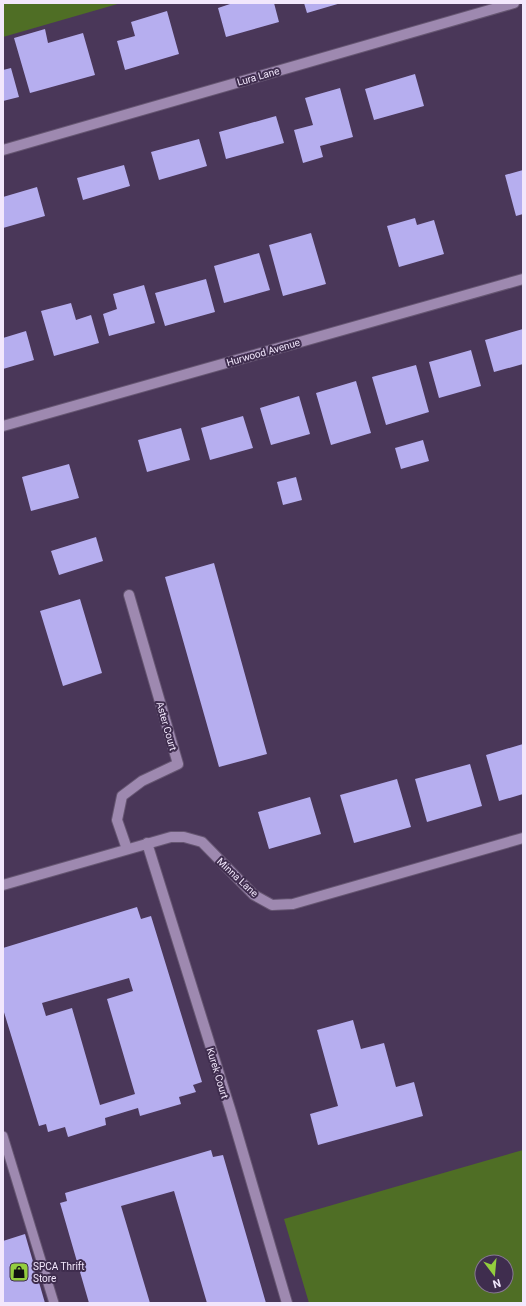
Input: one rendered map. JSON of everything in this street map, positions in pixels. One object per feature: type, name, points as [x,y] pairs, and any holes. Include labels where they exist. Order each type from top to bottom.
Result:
[{"type":"street","name":"Lura Lane","points":[[3,150],[514,3]]},
{"type":"street","name":"Hurwood Avenue","points":[[3,426],[523,279]]},
{"type":"street","name":"Aster Court","points":[[127,849],[117,820],[122,796],[142,780],[178,764],[129,595]]},
{"type":"street","name":"Minna Lane","points":[[3,885],[147,843],[171,837],[184,837],[202,842],[254,895],[272,905],[293,904],[523,838]]},
{"type":"street","name":"Kurek Court","points":[[147,843],[231,1112],[287,1303]]},
{"type":"lane","points":[[3,1136],[54,1303]]},
{"type":"green space","points":[[3,3],[121,3],[3,37]]},
{"type":"green space","points":[[523,1150],[523,1303],[309,1303],[284,1219]]},
{"type":"building","points":[[233,3],[274,3],[279,22],[226,37],[218,8]]},
{"type":"building","points":[[304,3],[341,3],[307,13]]},
{"type":"building","points":[[167,11],[179,54],[125,70],[117,41],[135,36],[131,22]]},
{"type":"building","points":[[45,29],[48,43],[83,33],[95,75],[30,93],[14,38]]},
{"type":"building","points":[[11,68],[19,97],[3,101],[3,70]]},
{"type":"building","points":[[415,74],[424,106],[374,120],[365,89]]},
{"type":"building","points":[[340,88],[353,137],[320,146],[323,157],[303,163],[294,130],[313,125],[305,98]]},
{"type":"building","points":[[276,116],[284,143],[226,159],[219,132]]},
{"type":"building","points":[[199,139],[207,166],[159,180],[151,152]]},
{"type":"building","points":[[124,165],[130,186],[83,200],[77,178]]},
{"type":"building","points":[[523,170],[523,214],[516,216],[505,175]]},
{"type":"building","points":[[37,187],[45,216],[3,228],[3,197]]},
{"type":"building","points":[[415,218],[417,225],[434,220],[444,254],[399,267],[387,226]]},
{"type":"building","points":[[311,233],[326,284],[283,296],[269,245]]},
{"type":"building","points":[[259,253],[270,290],[224,303],[214,266]]},
{"type":"building","points":[[206,279],[215,312],[165,326],[155,293]]},
{"type":"building","points":[[144,285],[155,323],[109,336],[103,314],[117,309],[113,294]]},
{"type":"building","points":[[71,303],[76,320],[91,315],[99,343],[54,356],[41,311]]},
{"type":"building","points":[[523,329],[523,364],[494,372],[485,340]]},
{"type":"building","points":[[26,331],[34,360],[3,369],[3,338]]},
{"type":"building","points":[[471,350],[481,386],[439,398],[429,362]]},
{"type":"building","points":[[416,365],[429,412],[386,425],[372,377]]},
{"type":"building","points":[[356,381],[371,433],[331,445],[316,393]]},
{"type":"building","points":[[299,396],[310,434],[271,445],[260,408]]},
{"type":"building","points":[[243,416],[253,448],[210,460],[201,428]]},
{"type":"building","points":[[181,428],[190,460],[147,472],[138,440]]},
{"type":"building","points":[[423,440],[429,461],[401,469],[395,448]]},
{"type":"building","points":[[69,464],[79,498],[31,511],[22,477]]},
{"type":"building","points":[[296,477],[302,500],[283,505],[277,482]]},
{"type":"building","points":[[96,537],[103,561],[59,575],[51,551]]},
{"type":"building","points":[[214,563],[267,754],[219,767],[165,577]]},
{"type":"building","points":[[80,599],[102,673],[63,686],[40,611]]},
{"type":"building","points":[[523,744],[523,794],[499,801],[486,755]]},
{"type":"building","points":[[470,764],[482,806],[427,822],[415,779]]},
{"type":"building","points":[[397,779],[411,827],[354,843],[340,795]]},
{"type":"building","points":[[310,797],[321,834],[269,849],[258,812]]},
{"type":"building","points":[[137,907],[141,919],[151,916],[202,1082],[193,1085],[196,1092],[179,1097],[181,1104],[140,1116],[138,1108],[105,1118],[106,1125],[68,1137],[65,1127],[48,1132],[46,1124],[39,1126],[3,1009],[3,948]],"holes":[[[129,978],[133,991],[107,999],[135,1094],[100,1105],[72,1008],[46,1016],[42,1003]]]},
{"type":"building","points":[[353,1020],[361,1049],[384,1043],[396,1087],[414,1082],[423,1116],[318,1145],[310,1114],[338,1106],[317,1030]]},
{"type":"building","points":[[211,1150],[213,1157],[223,1155],[266,1303],[207,1303],[174,1191],[121,1206],[150,1303],[89,1303],[60,1203],[67,1201],[65,1193]]},
{"type":"building","name":"SPCA Thrift Store","points":[[25,1234],[45,1303],[3,1303],[3,1241]]},
{"type":"place","name":"SPCA Thrift Store","points":[[19,1272]]}]
